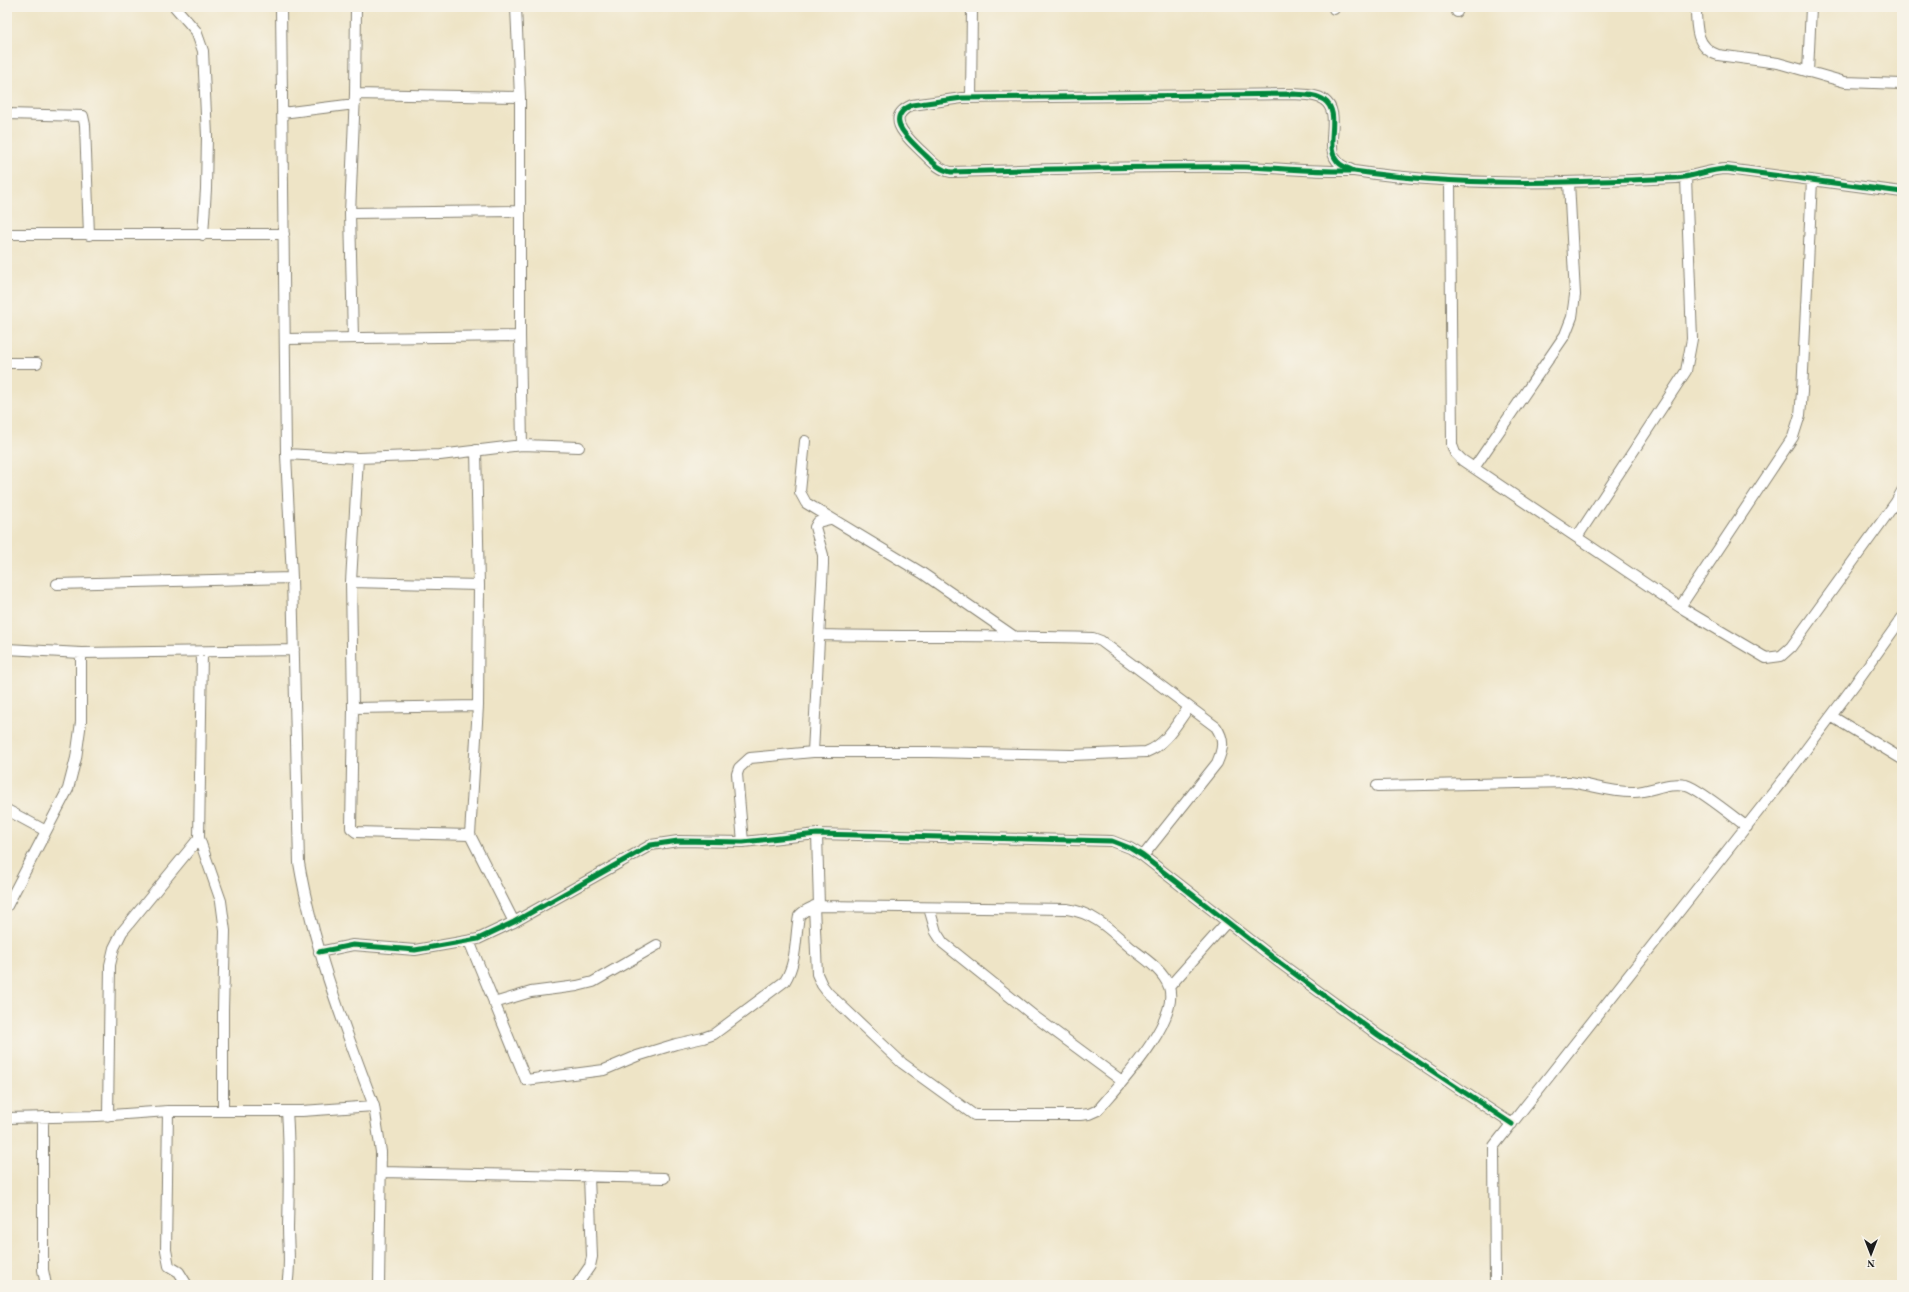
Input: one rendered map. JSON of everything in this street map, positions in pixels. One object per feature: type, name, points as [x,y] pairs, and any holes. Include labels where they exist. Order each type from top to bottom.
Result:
[{"type":"street","points":[[175,7],[196,31],[203,51],[207,136],[203,235]]},
{"type":"street","points":[[281,7],[286,454],[292,578],[298,863],[305,901],[319,952],[374,1106],[379,1132],[381,1172],[379,1285]]},
{"type":"street","points":[[353,338],[350,213],[355,104],[356,7]]},
{"type":"street","points":[[516,7],[520,97],[519,211],[522,446]]},
{"type":"street","points":[[972,7],[972,98]]},
{"type":"street","points":[[1696,7],[1697,31],[1704,48],[1710,53],[1718,56],[1778,63],[1845,82],[1902,84]]},
{"type":"street","points":[[1808,72],[1811,7]]},
{"type":"street","points":[[355,94],[520,97]]},
{"type":"street","points":[[1354,171],[1340,164],[1335,158],[1332,143],[1332,110],[1324,100],[1317,96],[1253,94],[972,98],[912,105],[905,108],[900,116],[899,125],[905,136],[940,169],[945,171],[1246,167],[1317,172],[1354,171],[1450,181],[1569,182],[1686,177],[1714,170],[1727,170],[1902,192]]},
{"type":"street","points":[[282,113],[355,104]]},
{"type":"street","points":[[7,114],[83,116],[85,125],[89,235]]},
{"type":"street","points":[[1577,537],[1686,371],[1692,339],[1686,177]]},
{"type":"street","points":[[1680,607],[1793,437],[1800,415],[1812,180]]},
{"type":"street","points":[[1450,181],[1452,446],[1455,453],[1474,468],[1680,607],[1766,658],[1781,656],[1791,647],[1896,502],[1902,491]]},
{"type":"street","points":[[1474,468],[1565,335],[1572,317],[1575,295],[1569,182]]},
{"type":"street","points":[[350,213],[519,211]]},
{"type":"street","points":[[7,234],[284,234]]},
{"type":"street","points":[[285,339],[520,336]]},
{"type":"street","points":[[7,363],[37,363]]},
{"type":"street","points":[[805,441],[800,492],[806,503],[922,574],[1012,635]]},
{"type":"street","points":[[286,454],[358,458],[440,455],[522,446],[579,447]]},
{"type":"street","points":[[476,450],[479,585],[478,706],[470,835],[514,922]]},
{"type":"street","points":[[358,458],[351,582],[353,708],[352,830],[356,832],[470,835]]},
{"type":"street","points":[[813,752],[823,564],[823,555],[815,527],[818,522],[830,519]]},
{"type":"street","points":[[57,584],[292,578]]},
{"type":"street","points":[[351,582],[479,585]]},
{"type":"street","points":[[1495,1285],[1493,1200],[1494,1146],[1831,716],[1902,618]]},
{"type":"street","points":[[820,635],[918,637],[1012,635],[1098,639],[1142,670],[1216,727],[1222,736],[1222,754],[1217,763],[1143,856]]},
{"type":"street","points":[[7,649],[81,653],[202,653],[294,650]]},
{"type":"street","points":[[7,906],[68,789],[76,758],[81,722],[81,653]]},
{"type":"street","points":[[202,653],[199,838],[221,901],[225,931],[223,1111]]},
{"type":"street","points":[[353,708],[478,706]]},
{"type":"street","points":[[743,842],[737,774],[739,768],[750,758],[813,752],[929,752],[1072,755],[1146,752],[1156,748],[1163,742],[1189,707]]},
{"type":"street","points":[[1831,716],[1902,759]]},
{"type":"street","points":[[1377,786],[1570,782],[1618,792],[1636,792],[1654,788],[1685,785],[1700,793],[1746,826]]},
{"type":"street","points":[[7,810],[46,831]]},
{"type":"street","points":[[319,952],[353,945],[415,950],[469,941],[494,932],[514,922],[651,845],[678,841],[743,842],[817,834],[1112,841],[1130,848],[1143,856],[1227,922],[1378,1035],[1512,1124]]},
{"type":"street","points":[[469,941],[526,1080],[604,1070],[637,1056],[714,1034],[785,981],[791,972],[799,916],[800,914],[817,906],[1067,909],[1080,911],[1094,917],[1152,966],[1163,977],[1169,987],[1170,1002],[1167,1015],[1138,1063],[1098,1110],[1089,1114],[974,1116],[902,1063],[828,993],[817,974],[817,906],[817,834]]},
{"type":"street","points":[[108,1116],[110,965],[114,948],[122,932],[199,838]]},
{"type":"street","points":[[929,908],[936,932],[943,943],[1034,1016],[1122,1081]]},
{"type":"street","points":[[1169,987],[1227,922]]},
{"type":"street","points":[[494,1003],[531,992],[577,986],[594,982],[658,945]]},
{"type":"street","points":[[7,1118],[108,1116],[168,1111],[287,1111],[374,1106]]},
{"type":"street","points":[[168,1111],[166,1250],[169,1266],[179,1272],[186,1285]]},
{"type":"street","points":[[287,1111],[290,1164],[288,1250],[290,1269],[287,1285]]},
{"type":"street","points":[[43,1117],[43,1270],[46,1285]]},
{"type":"street","points":[[381,1172],[664,1178]]},
{"type":"street","points":[[577,1285],[590,1266],[592,1257],[588,1176]]},
{"type":"cycle path","points":[[1354,171],[1208,167],[951,172],[946,171],[934,164],[910,140],[901,128],[899,116],[904,110],[912,105],[962,98],[1294,94],[1321,98],[1330,106],[1333,122],[1332,150],[1335,158],[1340,164],[1354,171],[1434,180],[1474,182],[1555,182],[1676,178],[1714,170],[1727,169],[1902,192]]},
{"type":"cycle path","points":[[319,952],[353,945],[415,950],[478,939],[514,922],[651,845],[678,841],[743,842],[817,834],[1112,841],[1130,848],[1143,856],[1280,963],[1378,1035],[1512,1124]]}]
